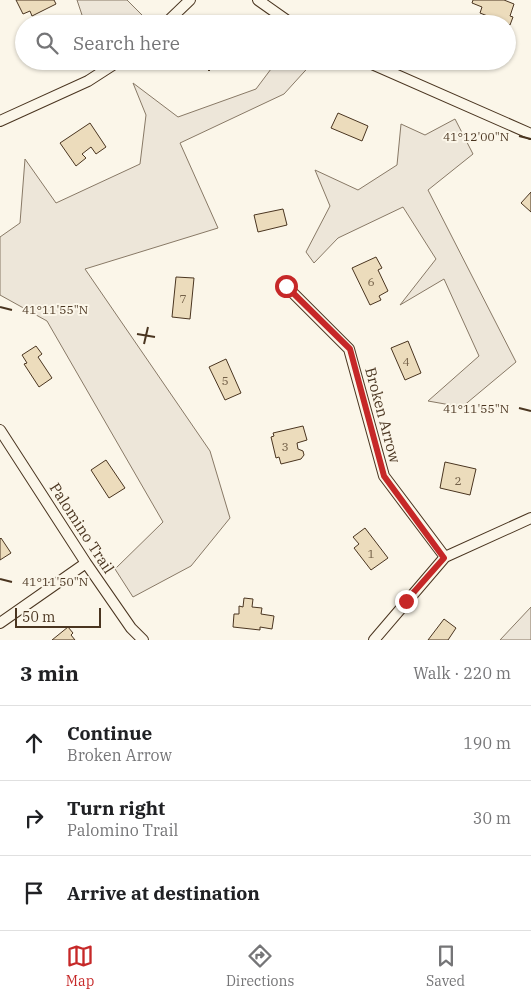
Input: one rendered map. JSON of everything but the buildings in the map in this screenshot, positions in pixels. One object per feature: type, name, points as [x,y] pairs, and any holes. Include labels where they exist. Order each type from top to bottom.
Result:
[{"type":"street","points":[[174,15],[190,0]]},
{"type":"street","points":[[258,0],[279,15]]},
{"type":"street","points":[[0,121],[88,81],[105,70]]},
{"type":"street","points":[[385,70],[531,134]]},
{"type":"street","name":"Broken Arrow","points":[[286,286],[350,349],[384,476],[444,558]]},
{"type":"street","name":"Palomino Trail","points":[[0,430],[86,563],[131,628],[143,640]]},
{"type":"street","points":[[374,640],[444,558],[531,518]]},
{"type":"street","points":[[0,622],[86,563]]},
{"type":"shaded area","points":[[77,0],[127,0],[142,15],[82,15]]},
{"type":"shaded area","points":[[270,70],[306,70],[284,94],[180,143],[218,228],[85,269],[210,451],[230,518],[191,566],[133,597],[115,569],[163,522],[47,321],[0,295],[0,237],[20,223],[25,159],[56,203],[140,164],[146,115],[133,83],[178,117],[256,89]]},
{"type":"shaded area","points":[[455,119],[473,154],[428,190],[516,362],[462,407],[428,401],[479,356],[444,279],[400,305],[436,259],[403,207],[338,238],[314,263],[306,252],[330,206],[315,170],[358,190],[397,165],[401,124],[425,135]]},
{"type":"shaded area","points":[[531,607],[531,640],[500,640]]},
{"type":"route","points":[[286,286],[350,349],[384,476],[444,558],[406,601]]}]
